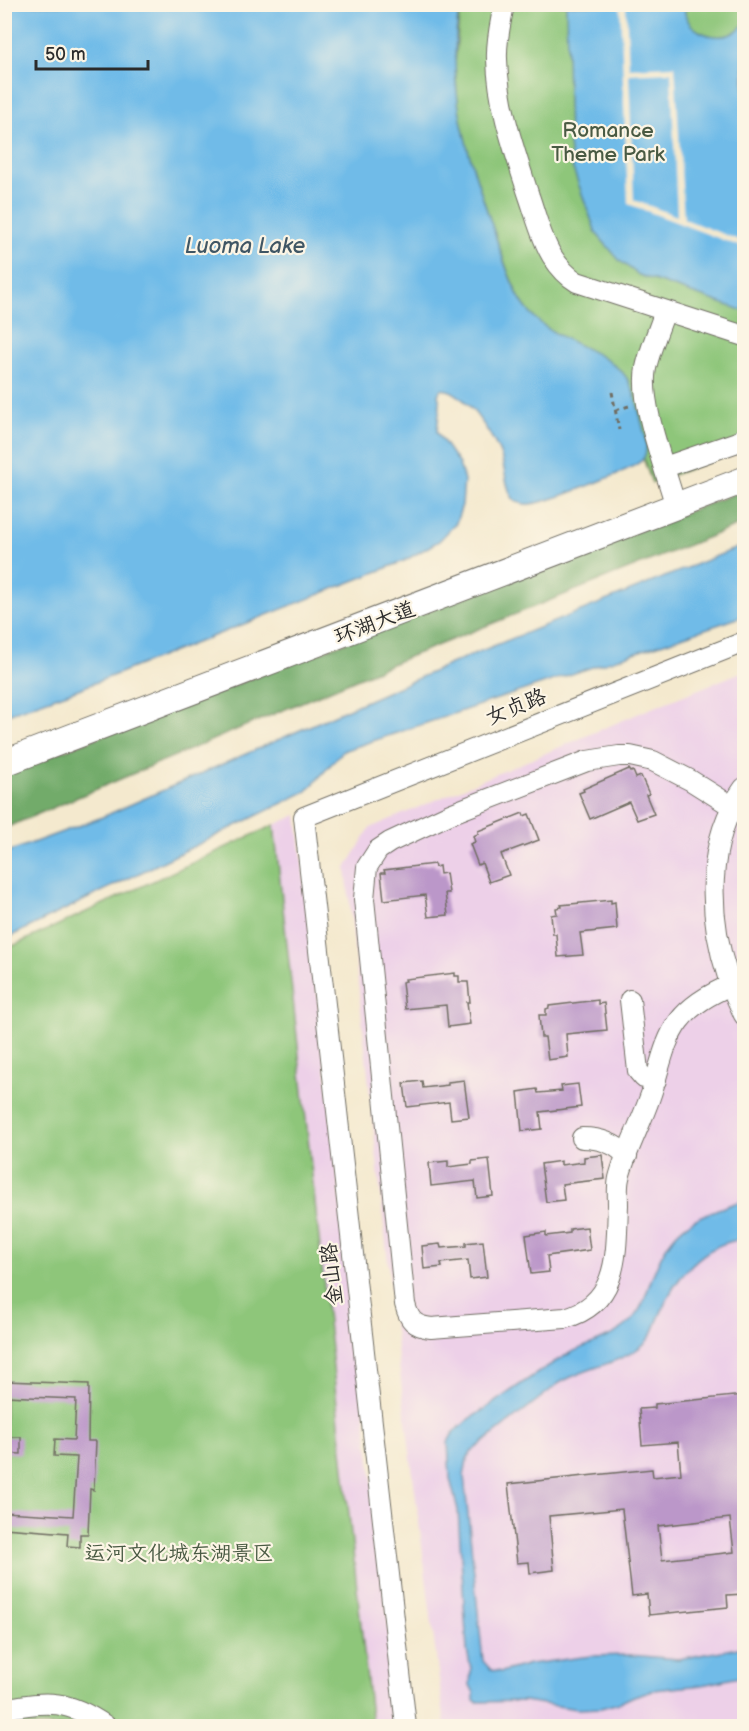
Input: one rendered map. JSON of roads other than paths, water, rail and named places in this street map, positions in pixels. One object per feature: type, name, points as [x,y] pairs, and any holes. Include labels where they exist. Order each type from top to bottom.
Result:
[{"type":"main road","name":"环湖大道","points":[[4,763],[744,480]]},
{"type":"street","points":[[504,4],[496,58],[500,91],[507,125],[543,236],[552,256],[564,272],[577,282],[744,336]]},
{"type":"street","points":[[665,311],[646,368],[644,384],[650,417],[676,507]]},
{"type":"street","points":[[665,467],[743,440],[744,437]]},
{"type":"street","name":"女贞路","points":[[304,817],[744,642]]},
{"type":"street","points":[[731,985],[705,998],[679,1020],[672,1032],[619,1180],[616,1239],[611,1276],[600,1297],[587,1310],[565,1318],[437,1328],[423,1327],[412,1321],[405,1304],[364,899],[367,867],[378,850],[450,814],[587,761],[619,756],[642,758],[667,767],[734,807]]},
{"type":"street","points":[[744,788],[726,822],[714,870],[718,939],[731,985],[744,1015]]},
{"type":"street","name":"金山路","points":[[304,817],[406,1726]]},
{"type":"street","points":[[630,1000],[638,1071],[644,1078],[656,1080]]},
{"type":"street","points":[[582,1138],[607,1142],[621,1149],[627,1156]]},
{"type":"street","points":[[4,1709],[33,1703],[59,1704],[86,1712],[106,1726]]},
{"type":"water","name":"Luoma Lake","points":[[5,5],[460,5],[455,63],[466,144],[511,280],[519,297],[540,322],[566,339],[607,360],[624,374],[633,391],[644,431],[646,449],[643,459],[624,471],[571,492],[539,502],[522,503],[514,500],[511,495],[501,456],[485,426],[458,395],[448,390],[440,390],[437,432],[459,464],[464,480],[462,505],[456,523],[439,541],[404,561],[84,687],[5,715]]},
{"type":"water","points":[[566,5],[685,5],[685,14],[693,27],[708,35],[717,36],[733,33],[744,24],[744,311],[639,275],[620,261],[596,233],[572,166],[569,144]]},
{"type":"water","points":[[744,545],[744,616],[343,751],[307,791],[5,939],[5,853],[100,818],[471,655]]},
{"type":"water","points":[[744,1200],[744,1239],[716,1247],[692,1265],[673,1288],[645,1343],[625,1356],[558,1384],[471,1452],[467,1459],[464,1476],[483,1661],[491,1670],[501,1672],[530,1664],[591,1656],[630,1655],[678,1659],[744,1647],[744,1676],[702,1685],[653,1690],[601,1708],[577,1709],[524,1701],[477,1702],[474,1700],[474,1693],[470,1685],[471,1669],[467,1650],[458,1510],[450,1479],[448,1442],[453,1433],[468,1420],[559,1359],[623,1328],[640,1309],[658,1264],[674,1236],[695,1219]]},
{"type":"park label","name":"Romance Theme Park","points":[[608,142]]},
{"type":"park label","name":"运河文化城东湖景区","points":[[179,1553]]}]
